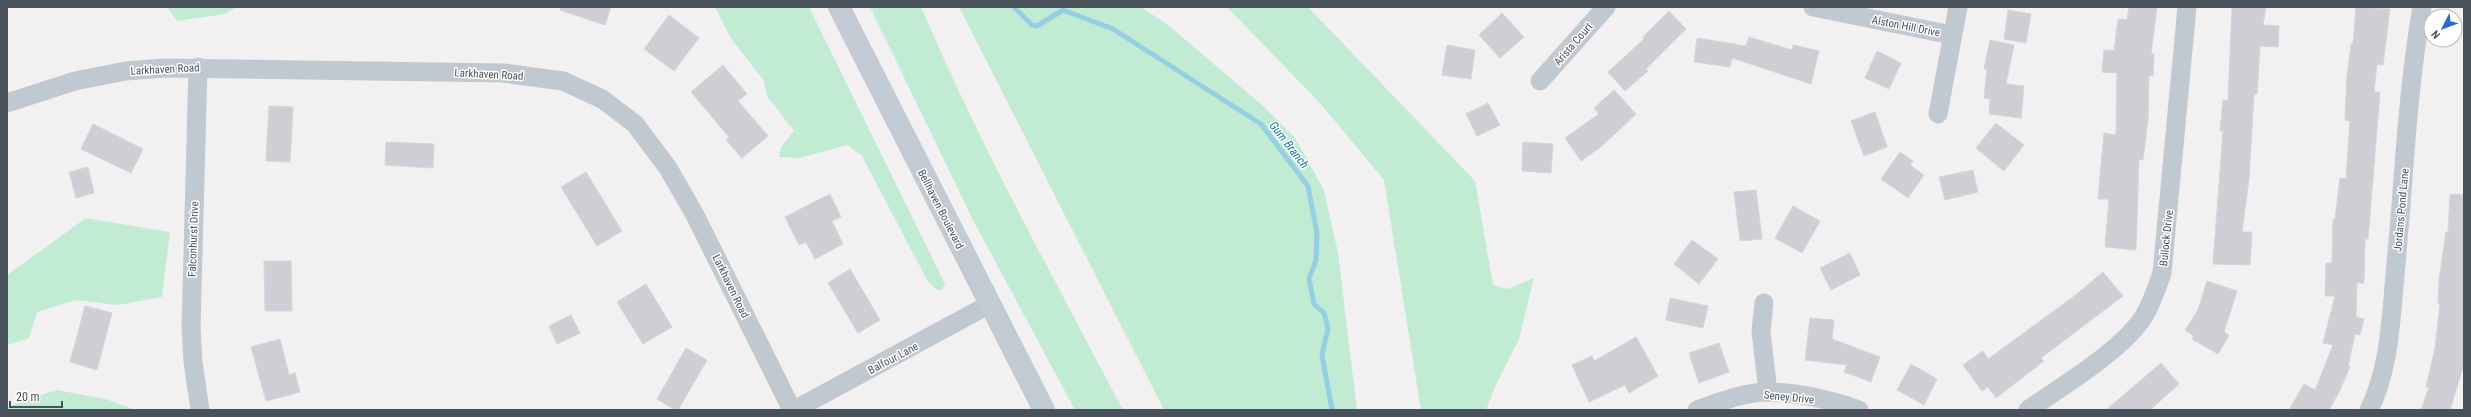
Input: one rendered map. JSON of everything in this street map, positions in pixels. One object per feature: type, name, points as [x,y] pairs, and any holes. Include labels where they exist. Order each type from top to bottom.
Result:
[{"type":"main road","name":"Bellhaven Boulevard","points":[[839,7],[1044,410]]},
{"type":"street","name":"Arista Court","points":[[1540,81],[1606,7]]},
{"type":"street","name":"Alston Hill Drive","points":[[1814,7],[1952,35]]},
{"type":"street","points":[[1938,114],[1958,7]]},
{"type":"street","name":"Bullock Drive","points":[[2028,410],[2129,334],[2144,316],[2154,295],[2162,273],[2188,7]]},
{"type":"street","name":"Jordans Pond Lane","points":[[2370,410],[2379,390],[2388,343],[2411,97],[2422,7]]},
{"type":"street","name":"Larkhaven Road","points":[[7,103],[75,81],[126,71],[198,67],[504,73],[563,82],[602,99],[635,124],[668,168],[696,215],[793,410]]},
{"type":"street","name":"Falconhurst Drive","points":[[198,67],[191,327],[193,362],[200,410]]},
{"type":"street","points":[[1764,303],[1761,332],[1768,392]]},
{"type":"street","name":"Balfour Lane","points":[[793,410],[990,304]]},
{"type":"street","name":"Seney Drive","points":[[1697,410],[1724,400],[1768,392],[1840,403],[1858,410]]},
{"type":"green space","points":[[167,7],[238,7],[225,14],[177,21]]},
{"type":"green space","points":[[715,7],[809,7],[945,284],[942,290],[937,290],[928,282],[862,156],[847,145],[800,158],[779,157],[781,147],[794,131],[767,96],[764,81],[730,37]]},
{"type":"green space","points":[[870,7],[921,7],[992,160],[1123,410],[1075,410],[973,220]]},
{"type":"green space","points":[[959,7],[1141,7],[1169,26],[1261,104],[1295,138],[1324,190],[1338,253],[1357,410],[1164,410]]},
{"type":"green space","points":[[1227,7],[1308,7],[1475,181],[1493,285],[1507,289],[1534,278],[1519,339],[1495,387],[1486,410],[1421,410],[1384,180],[1320,103]]},
{"type":"green space","points":[[86,218],[170,232],[162,297],[118,305],[76,300],[37,312],[29,338],[7,345],[7,275]]},
{"type":"green space","points":[[56,390],[106,399],[135,410],[7,410],[7,407]]},
{"type":"building","points":[[561,7],[611,7],[605,25],[560,10]]},
{"type":"building","points":[[2129,7],[2157,7],[2151,54],[2154,54],[2153,76],[2149,76],[2148,120],[2143,160],[2139,159],[2136,250],[2105,247],[2109,199],[2098,199],[2104,133],[2116,135],[2117,73],[2102,72],[2104,50],[2114,51],[2118,19],[2127,20]]},
{"type":"building","points":[[2232,7],[2266,7],[2263,25],[2279,26],[2278,47],[2260,46],[2257,94],[2254,94],[2249,179],[2242,232],[2252,232],[2250,265],[2213,264],[2223,131],[2220,131],[2223,100],[2228,101]]},
{"type":"building","points":[[2356,7],[2390,9],[2383,65],[2377,64],[2374,92],[2380,92],[2368,239],[2365,239],[2364,283],[2357,283],[2356,317],[2364,319],[2360,335],[2355,334],[2348,366],[2350,367],[2329,410],[2289,410],[2304,384],[2315,390],[2333,345],[2323,343],[2335,296],[2325,296],[2326,263],[2332,263],[2333,219],[2335,219],[2340,178],[2346,179],[2350,121],[2345,120],[2347,77],[2351,44],[2353,44]]},
{"type":"building","points":[[2008,10],[2031,14],[2026,43],[2004,39]]},
{"type":"building","points":[[1669,11],[1686,29],[1646,69],[1648,71],[1625,91],[1608,72],[1644,39],[1643,37]]},
{"type":"building","points":[[1502,13],[1524,37],[1500,58],[1479,35]]},
{"type":"building","points":[[669,15],[699,38],[674,71],[644,49]]},
{"type":"building","points":[[1749,37],[1792,50],[1793,45],[1819,51],[1811,84],[1732,58],[1730,67],[1694,62],[1697,38],[1746,46]]},
{"type":"building","points":[[1990,40],[2014,45],[2006,84],[2024,86],[2021,118],[1989,114],[1990,99],[1984,98],[1987,69],[1984,69]]},
{"type":"building","points":[[1447,45],[1475,50],[1471,79],[1442,75]]},
{"type":"building","points":[[1877,51],[1901,63],[1889,89],[1865,78]]},
{"type":"building","points":[[723,65],[747,94],[738,101],[768,136],[742,158],[726,140],[729,137],[691,92]]},
{"type":"building","points":[[1614,90],[1636,114],[1601,147],[1581,161],[1565,138],[1599,114],[1594,108]]},
{"type":"building","points":[[1488,103],[1500,125],[1477,136],[1466,114]]},
{"type":"building","points":[[269,106],[293,107],[290,162],[266,161]]},
{"type":"building","points":[[1875,112],[1887,147],[1864,156],[1851,121]]},
{"type":"building","points":[[1996,123],[2024,145],[2004,171],[1976,148]]},
{"type":"building","points":[[93,124],[143,149],[131,173],[81,149]]},
{"type":"building","points":[[386,142],[434,144],[433,168],[385,165]]},
{"type":"building","points":[[1523,142],[1553,144],[1551,173],[1522,171]]},
{"type":"building","points":[[1900,152],[1913,161],[1910,165],[1924,175],[1908,198],[1881,179]]},
{"type":"building","points":[[88,167],[94,193],[76,198],[69,172]]},
{"type":"building","points":[[1973,170],[1978,192],[1945,200],[1939,177]]},
{"type":"building","points":[[586,172],[622,231],[597,246],[561,187]]},
{"type":"building","points":[[1756,190],[1762,239],[1740,241],[1734,192]]},
{"type":"building","points":[[830,194],[841,217],[832,221],[843,244],[815,259],[806,242],[799,245],[785,217]]},
{"type":"building","points":[[2450,194],[2464,195],[2464,364],[2450,410],[2421,410],[2429,387],[2426,387],[2435,348],[2440,304],[2438,303],[2439,280],[2446,232],[2448,232]]},
{"type":"building","points":[[1793,206],[1820,221],[1802,253],[1775,238]]},
{"type":"building","points":[[1692,240],[1718,259],[1699,284],[1674,264]]},
{"type":"building","points":[[1850,253],[1860,275],[1831,290],[1820,268]]},
{"type":"building","points":[[264,261],[291,261],[292,311],[265,311]]},
{"type":"building","points":[[850,269],[880,320],[858,333],[828,283]]},
{"type":"building","points":[[2103,272],[2123,296],[2041,358],[2044,361],[1996,398],[1988,387],[1982,391],[1963,365],[1983,351],[1988,359],[2073,297]]},
{"type":"building","points":[[2207,281],[2237,291],[2224,332],[2229,335],[2218,354],[2192,339],[2194,336],[2185,330],[2198,310]]},
{"type":"building","points":[[646,284],[672,327],[643,344],[617,302]]},
{"type":"building","points":[[1670,298],[1708,306],[1703,328],[1666,320]]},
{"type":"building","points":[[85,306],[112,313],[97,370],[70,362]]},
{"type":"building","points":[[571,315],[580,333],[557,344],[549,326]]},
{"type":"building","points":[[1810,318],[1834,320],[1832,339],[1880,357],[1871,382],[1844,372],[1847,365],[1805,360]]},
{"type":"building","points":[[1636,337],[1658,376],[1629,393],[1625,385],[1589,402],[1572,365],[1592,356],[1594,361]]},
{"type":"building","points":[[280,339],[289,375],[295,373],[300,392],[266,401],[251,347]]},
{"type":"building","points":[[1719,343],[1729,372],[1699,383],[1689,353]]},
{"type":"building","points":[[686,348],[707,360],[678,410],[675,410],[657,399]]},
{"type":"building","points":[[2161,363],[2179,384],[2150,410],[2106,410]]},
{"type":"building","points":[[1911,364],[1937,379],[1924,405],[1897,390]]},
{"type":"waterway","name":"Gum Branch","points":[[1014,7],[1032,25],[1037,26],[1063,10],[1113,29],[1261,124],[1308,186],[1317,233],[1316,260],[1309,279],[1314,304],[1324,313],[1328,328],[1322,355],[1332,410]]}]
